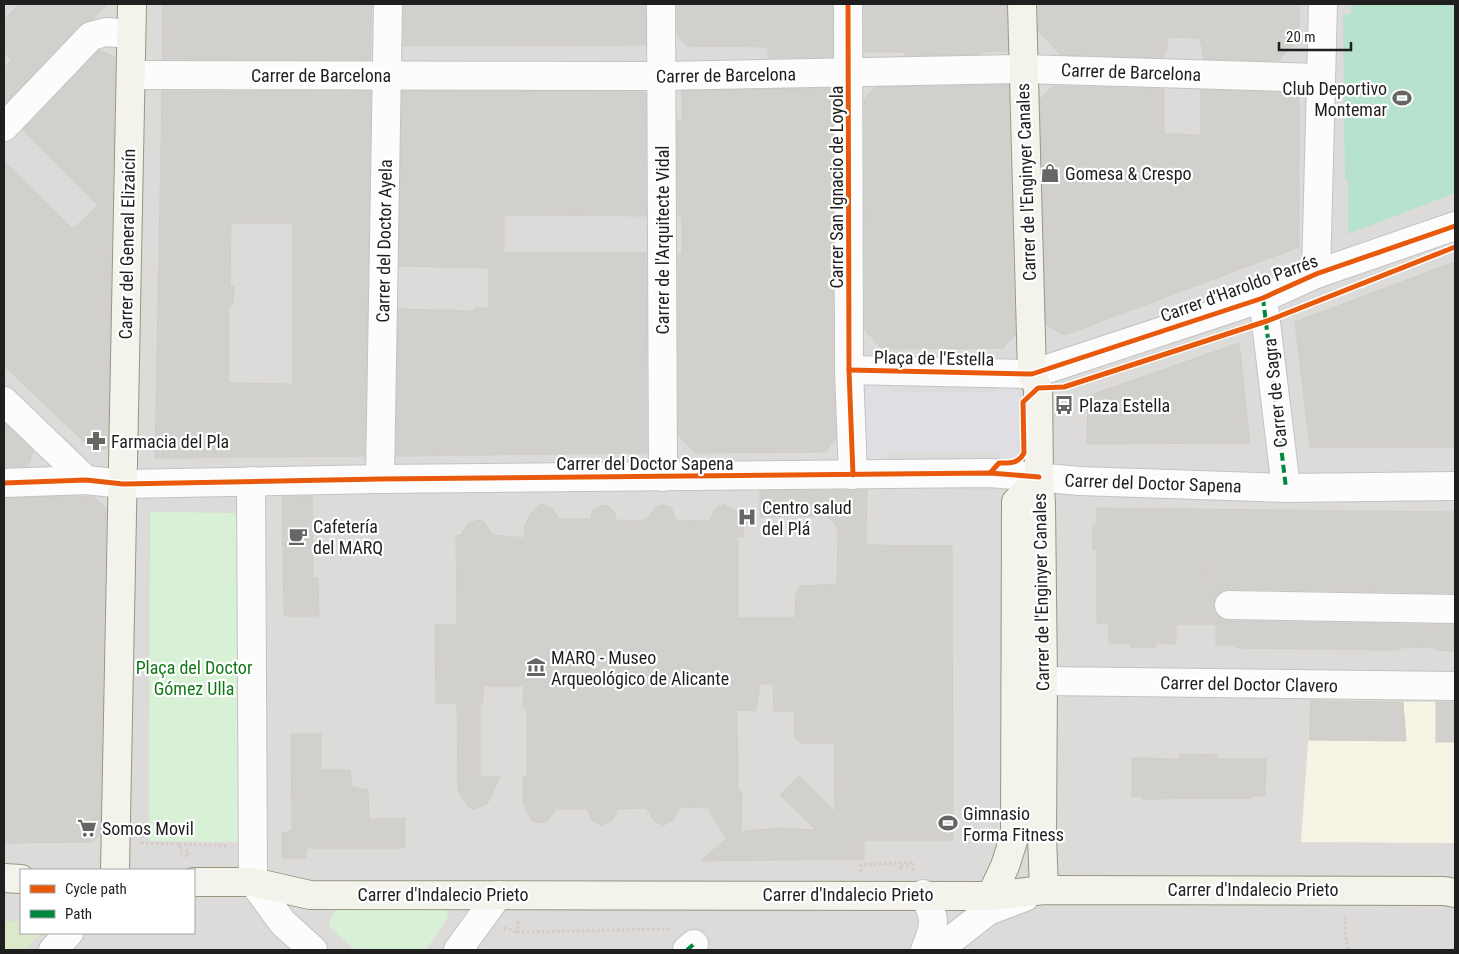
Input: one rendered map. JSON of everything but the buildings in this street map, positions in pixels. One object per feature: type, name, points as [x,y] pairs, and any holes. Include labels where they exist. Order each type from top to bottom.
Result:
[{"type":"street","name":"Carrer del General Elizaicín","points":[[123,484],[132,4]]},
{"type":"street","name":"Carrer del Doctor Ayela","points":[[380,479],[388,4]]},
{"type":"street","name":"Carrer de l'Arquitecte Vidal","points":[[661,4],[663,477]]},
{"type":"street","name":"Carrer San Ignacio de Loyola","points":[[848,4],[850,370]]},
{"type":"street","name":"Carrer de l'Enginyer Canales","points":[[1022,4],[1035,381]]},
{"type":"street","points":[[1316,274],[1323,4]]},
{"type":"street","points":[[4,127],[91,36],[106,32],[131,34]]},
{"type":"street","name":"Carrer de Barcelona","points":[[131,75],[661,76],[849,74],[1023,69],[1321,78]]},
{"type":"street","name":"Carrer d'Haroldo Parrés","points":[[1035,381],[1263,298],[1316,274],[1455,226]]},
{"type":"street","name":"Carrer de Sagra","points":[[1263,298],[1286,488]]},
{"type":"street","name":"Plaça de l'Estella","points":[[853,475],[850,370],[1035,381]]},
{"type":"street","points":[[1035,381],[1039,477]]},
{"type":"street","points":[[4,401],[86,480]]},
{"type":"street","name":"Carrer del Doctor Sapena","points":[[250,481],[990,473],[1080,481],[1286,488],[1455,486]]},
{"type":"street","name":"Carrer de l'Enginyer Canales","points":[[1039,477],[1041,504],[1042,836],[1044,890]]},
{"type":"street","name":"Carrer de l'Enginyer Canales","points":[[991,896],[1005,866],[1015,835],[1016,502],[1039,477]]},
{"type":"street","points":[[4,483],[86,480],[123,484],[250,481],[253,882],[283,923],[313,950]]},
{"type":"street","points":[[115,869],[123,484]]},
{"type":"street","points":[[1228,605],[1455,609]]},
{"type":"street","name":"Carrer del Doctor Clavero","points":[[1043,681],[1455,686]]},
{"type":"street","name":"Carrer de l'Enginyer Canales","points":[[1015,835],[1026,868],[1044,890]]},
{"type":"street","points":[[4,878],[20,879]]},
{"type":"street","points":[[195,882],[253,882]]},
{"type":"street","name":"Carrer d'Indalecio Prieto","points":[[253,882],[310,895],[923,894],[991,896],[1044,890],[1452,891]]},
{"type":"street","points":[[938,950],[988,911],[1044,890]]},
{"type":"street","points":[[458,950],[507,894]]},
{"type":"street","points":[[923,894],[932,909],[934,927],[925,950]]},
{"type":"street","points":[[53,950],[68,934]]},
{"type":"path","points":[[1203,563],[1203,579]]},
{"type":"path","points":[[116,841],[252,847]]},
{"type":"path","points":[[179,844],[181,850],[189,851],[189,856],[181,856]]},
{"type":"path","points":[[507,894],[518,932]]},
{"type":"path","points":[[499,927],[518,932],[686,941]]},
{"type":"path","points":[[1346,940],[1349,950]]},
{"type":"shaded area","points":[[4,4],[1455,4],[1455,950],[4,950]]},
{"type":"shaded area","points":[[880,381],[894,392],[992,392],[1002,384],[1016,383],[1019,389],[1018,456],[1009,462],[992,451],[891,451],[882,460],[874,462],[868,458],[866,453],[866,387],[868,384]]},
{"type":"shaded area","points":[[1311,701],[1455,702],[1455,843],[1301,842]]},
{"type":"green space","name":"Club Deportivo Montemar","points":[[1351,4],[1455,4],[1455,193],[1348,234],[1348,180],[1345,179],[1343,14],[1351,14]]},
{"type":"green space","name":"Plaça del Doctor Gómez Ulla","points":[[150,512],[239,513],[238,842],[149,841]]},
{"type":"green space","points":[[441,906],[448,913],[448,917],[426,950],[354,950],[330,927],[331,918],[341,907]]},
{"type":"green space","points":[[4,921],[20,921],[20,934],[40,934],[25,950],[4,950]]},
{"type":"marked path","points":[[1263,298],[1286,488]]},
{"type":"marked path","points":[[687,950],[694,944]]},
{"type":"cycle path","points":[[848,4],[849,370],[853,475]]},
{"type":"cycle path","points":[[849,370],[1032,374],[1263,298],[1316,274],[1455,226]]},
{"type":"cycle path","points":[[990,473],[999,463],[1010,463],[1022,457],[1024,453],[1023,402],[1038,388],[1064,387],[1267,321],[1455,247]]},
{"type":"cycle path","points":[[4,483],[86,480],[123,484],[380,479],[990,473],[1039,477]]},
{"type":"place","name":"Club Deportivo Montemar","points":[[1402,98]]},
{"type":"place","name":"Gomesa & Crespo","points":[[1050,173]]},
{"type":"place","name":"Plaza Estella","points":[[1064,405]]},
{"type":"place","name":"Farmacia del Pla","points":[[96,441]]},
{"type":"place","name":"Centro salud del Plá","points":[[747,517]]},
{"type":"place","name":"Cafetería del MARQ","points":[[298,536]]},
{"type":"place","name":"MARQ - Museo Arqueológico de Alicante","points":[[536,667]]},
{"type":"place","name":"Gimnasio Forma Fitness","points":[[948,823]]},
{"type":"place","name":"Somos Movil","points":[[87,828]]}]
